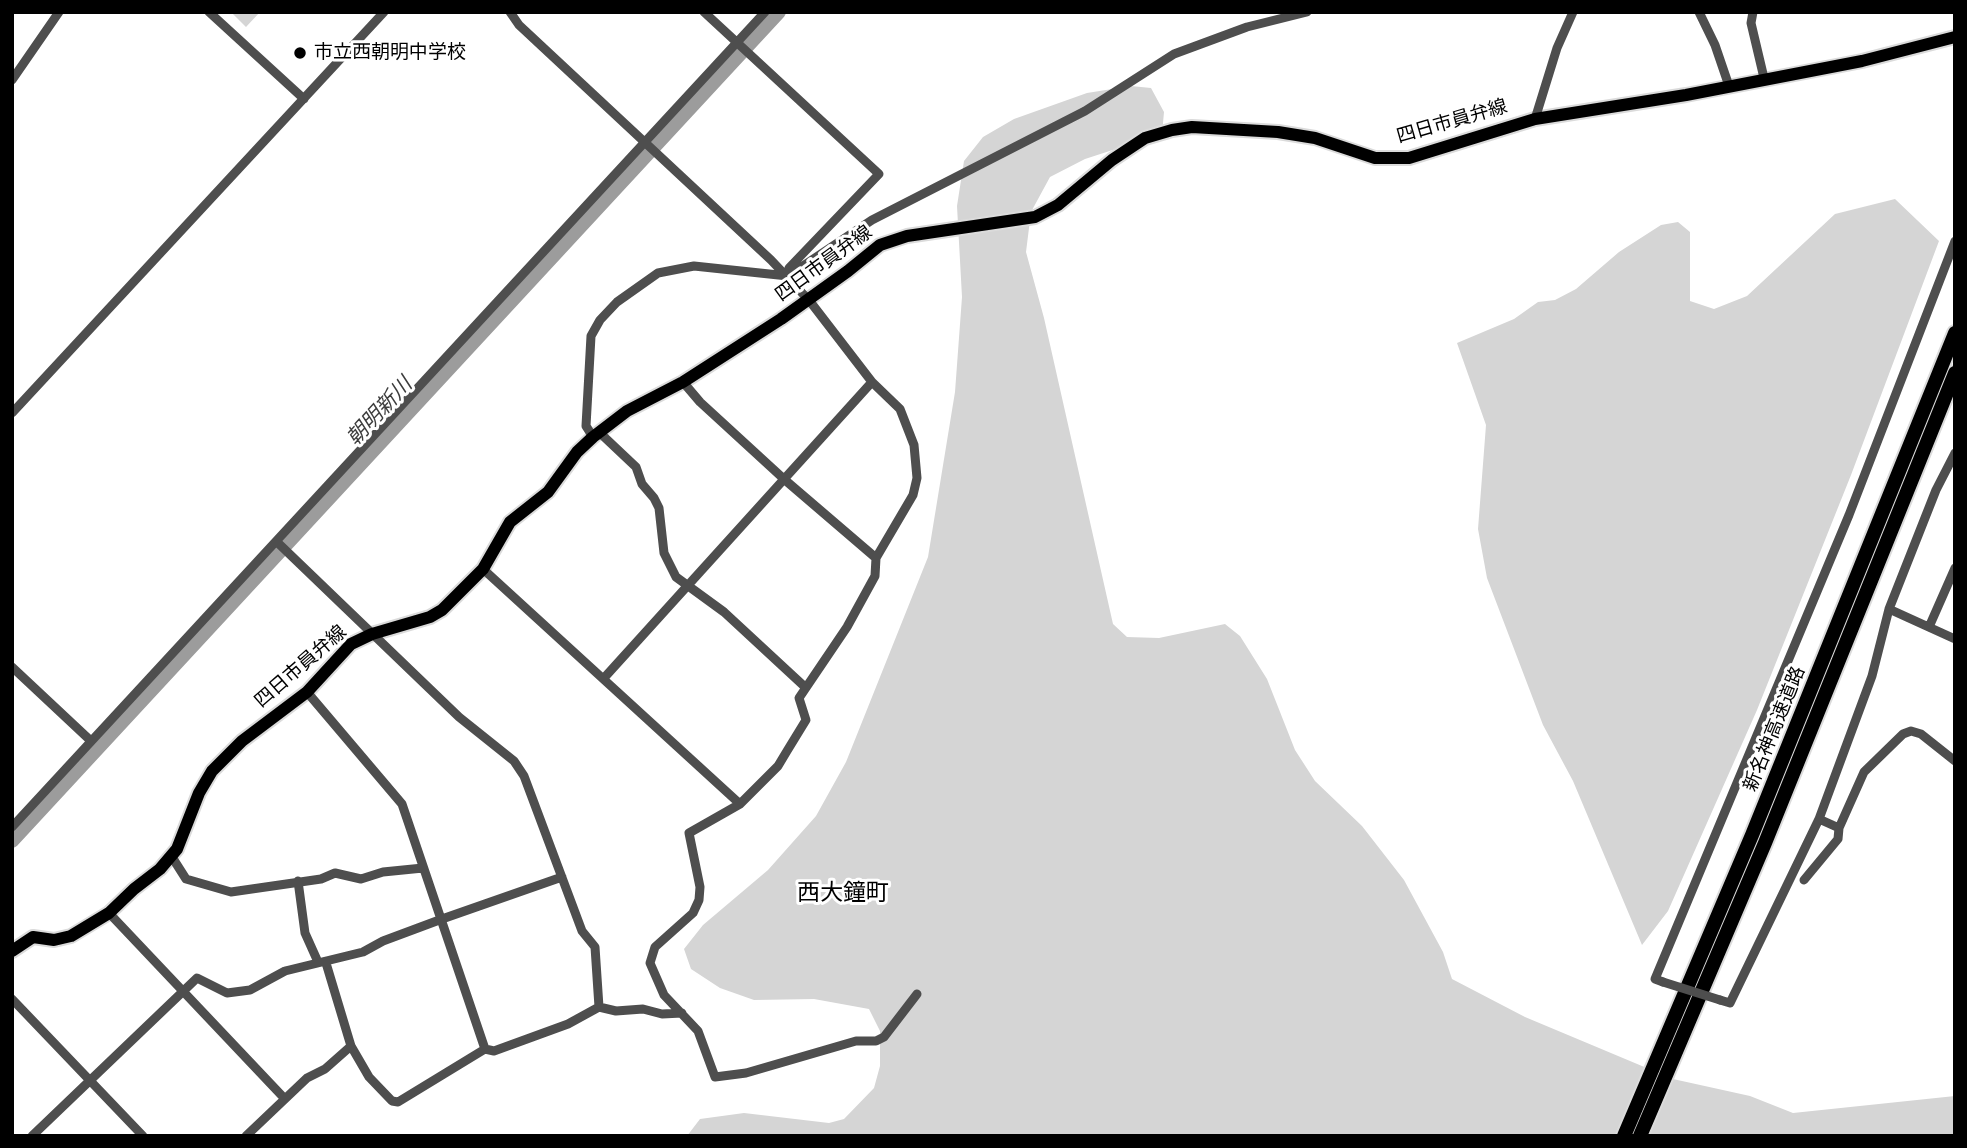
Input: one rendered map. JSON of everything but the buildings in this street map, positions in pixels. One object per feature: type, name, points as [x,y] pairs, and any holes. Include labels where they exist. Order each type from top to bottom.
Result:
[{"type":"highway","name":"新名神高速道路","points":[[1624,1136],[1788,746],[1955,334]]},
{"type":"highway","name":"新名神高速道路","points":[[1640,1136],[1765,843],[1955,373]]},
{"type":"main road","name":"四日市員弁線","points":[[12,951],[33,937],[54,940],[71,936],[109,913],[172,857],[212,771],[242,741],[307,692],[340,653],[372,634],[430,617],[442,610],[483,569],[509,523],[548,492],[577,452],[596,435],[627,411],[683,382],[780,319],[880,245],[906,236],[1035,218],[1058,205],[1112,160],[1145,138],[1172,130],[1192,127],[1278,132],[1315,138],[1343,149],[1390,160],[1409,158],[1535,119],[1862,61],[1955,37]]},
{"type":"street","points":[[12,80],[59,12]]},
{"type":"street","points":[[209,12],[304,99]]},
{"type":"street","points":[[12,413],[384,12]]},
{"type":"street","points":[[510,12],[519,25],[788,276],[872,382],[900,409],[918,464],[912,495],[876,558],[875,576],[847,627],[799,698],[799,706],[806,715],[806,720],[778,766],[740,804],[689,833],[700,887],[699,900],[693,913],[656,947],[650,963],[664,995],[698,1031],[715,1076],[746,1073],[856,1041],[876,1041],[884,1037],[917,994]]},
{"type":"street","points":[[704,12],[879,174],[789,268],[788,276]]},
{"type":"street","points":[[12,827],[281,546],[650,147],[742,47],[765,12]]},
{"type":"street","points":[[805,687],[724,612],[676,577],[664,553],[659,508],[642,484],[636,467],[586,426],[591,336],[600,320],[617,302],[658,273],[694,266],[788,276],[872,220],[1085,111],[1174,54],[1247,27],[1307,12]]},
{"type":"street","points":[[1535,119],[1557,48],[1573,12]]},
{"type":"street","points":[[1699,12],[1716,45],[1729,86]]},
{"type":"street","points":[[1753,12],[1751,23],[1763,78]]},
{"type":"street","points":[[1955,241],[1849,515],[1655,979],[1730,1003],[1819,819],[1872,676],[1889,609],[1936,490],[1955,453]]},
{"type":"street","points":[[780,319],[810,302]]},
{"type":"street","points":[[683,382],[700,402],[785,480],[876,558]]},
{"type":"street","points":[[604,678],[872,382]]},
{"type":"street","points":[[281,546],[459,717],[514,761],[524,776],[582,931],[595,947],[599,1007]]},
{"type":"street","points":[[1929,627],[1955,568]]},
{"type":"street","points":[[483,569],[740,804]]},
{"type":"street","points":[[1889,609],[1955,639]]},
{"type":"street","points":[[12,667],[92,741]]},
{"type":"street","points":[[307,692],[402,804],[485,1049]]},
{"type":"street","points":[[1804,880],[1838,839],[1839,828],[1864,772],[1903,734],[1912,731],[1921,734],[1955,761]]},
{"type":"street","points":[[1819,819],[1839,828]]},
{"type":"street","points":[[172,857],[186,879],[231,892],[335,873],[361,879],[383,872],[423,868]]},
{"type":"street","points":[[32,1136],[197,978],[227,993],[237,993],[285,971],[298,970],[363,952],[383,941],[562,877]]},
{"type":"street","points":[[298,881],[305,933],[322,962],[351,1046],[369,1077],[392,1101],[398,1102],[485,1049],[494,1051],[568,1024],[599,1007],[616,1011],[643,1009],[662,1014],[679,1010]]},
{"type":"street","points":[[109,913],[285,1099]]},
{"type":"street","points":[[12,999],[143,1136]]},
{"type":"street","points":[[246,1136],[307,1078],[325,1069],[351,1046]]},
{"type":"shaded area","points":[[231,12],[260,12],[246,27]]},
{"type":"shaded area","points":[[1131,86],[1151,88],[1164,112],[1162,134],[1085,159],[1050,177],[1031,212],[1026,252],[1044,318],[1113,624],[1127,637],[1159,638],[1225,624],[1240,636],[1267,679],[1295,750],[1315,781],[1362,826],[1404,880],[1443,952],[1452,979],[1525,1017],[1673,1079],[1750,1096],[1793,1113],[1955,1096],[1955,1136],[687,1136],[700,1119],[744,1113],[829,1123],[844,1119],[874,1088],[880,1066],[880,1031],[869,1009],[814,999],[754,1000],[720,988],[691,969],[684,949],[703,925],[768,870],[816,816],[846,762],[928,557],[955,392],[962,297],[957,206],[964,161],[983,137],[1014,119],[1087,93]]},
{"type":"shaded area","points":[[1895,199],[1939,241],[1851,475],[1757,710],[1668,911],[1642,945],[1573,781],[1543,725],[1487,578],[1478,529],[1486,425],[1457,343],[1514,319],[1538,302],[1555,300],[1576,289],[1619,252],[1661,225],[1678,222],[1690,232],[1690,301],[1714,309],[1747,296],[1835,214]]},
{"type":"waterway","name":"朝明新川","points":[[12,841],[779,12]]},
{"type":"place","name":"市立西朝明中学校","points":[[300,53]]},
{"type":"district","name":"西大鐘町","points":[[843,894]]}]
